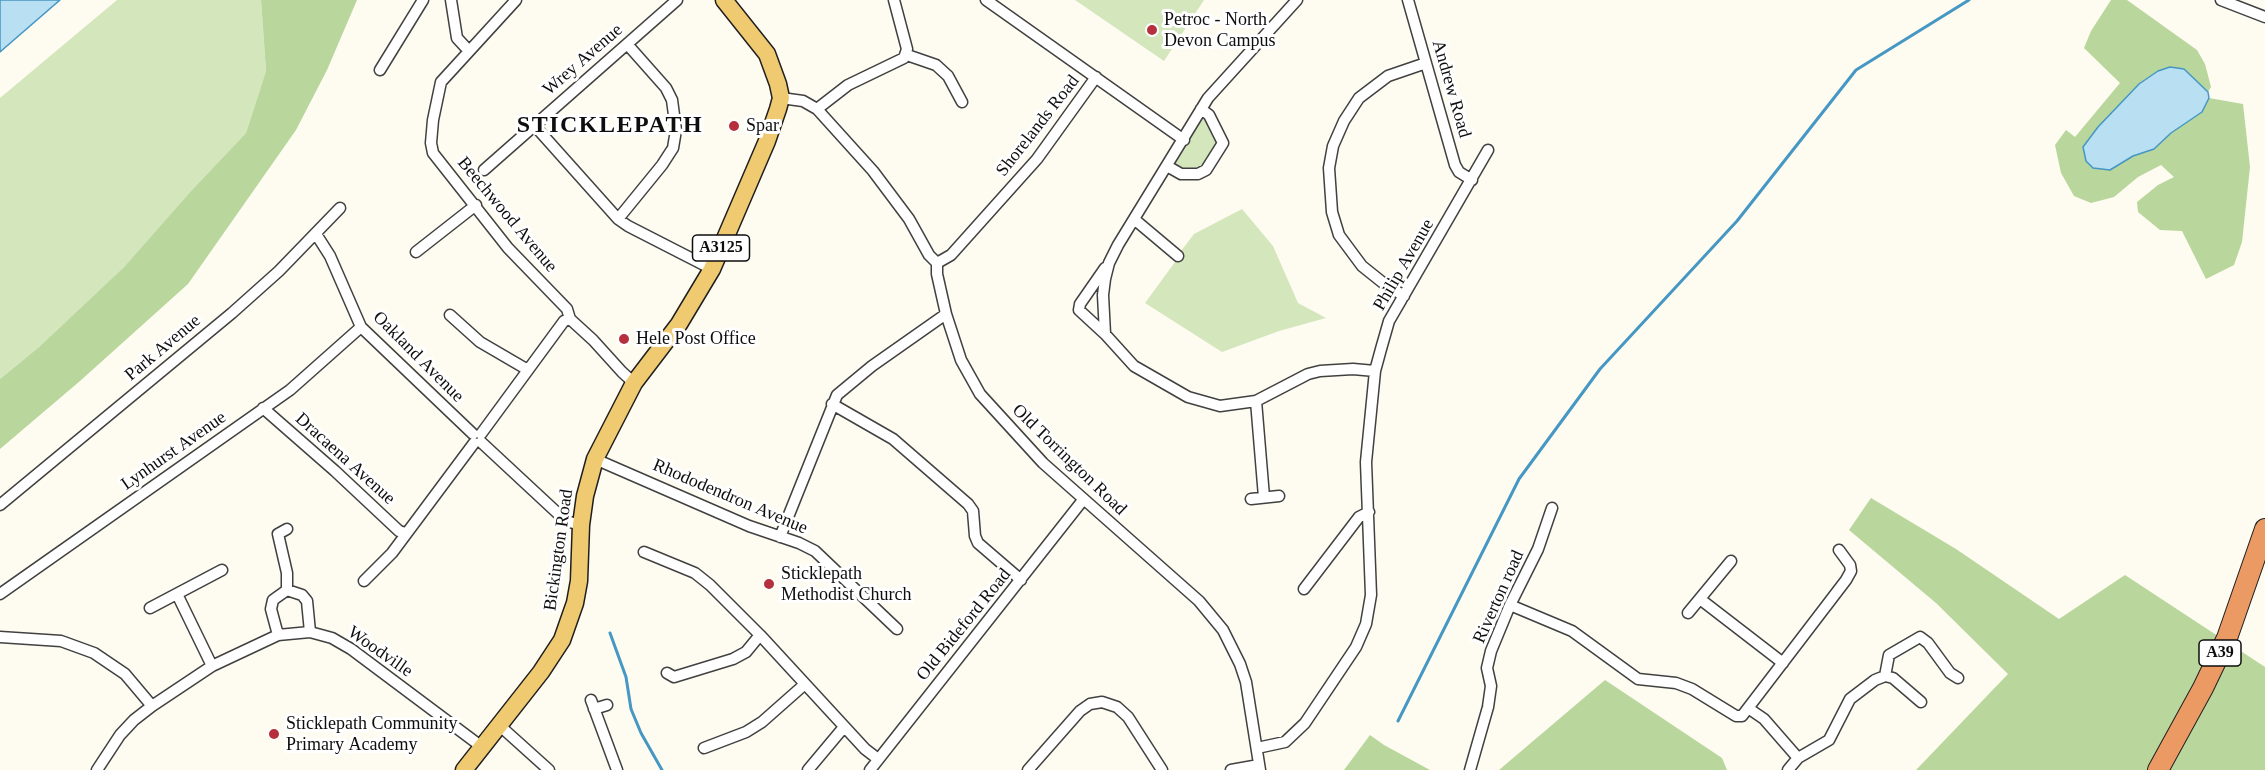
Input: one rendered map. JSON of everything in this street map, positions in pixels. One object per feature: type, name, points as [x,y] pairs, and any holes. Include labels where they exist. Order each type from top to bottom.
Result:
[{"type":"highway","name":"A39","points":[[2158,770],[2203,688],[2227,638],[2265,529]]},
{"type":"main road","points":[[724,0],[767,54],[773,66],[781,98]]},
{"type":"main road","name":"Bickington Road","points":[[464,770],[554,654],[566,630],[579,581],[581,525],[585,496],[595,459],[634,383],[679,324],[712,269],[767,141],[781,98]]},
{"type":"street","points":[[380,70],[423,0]]},
{"type":"street","points":[[451,0],[457,38],[469,51],[516,0]]},
{"type":"street","name":"Wrey Avenue","points":[[484,170],[677,0]]},
{"type":"street","points":[[894,0],[907,54]]},
{"type":"street","name":"Shorelands Road","points":[[937,263],[951,255],[1037,159],[1096,77],[986,0]]},
{"type":"street","points":[[1297,0],[1208,98],[1109,263],[1079,307],[1080,311],[1134,366],[1188,397],[1220,406],[1256,401],[1308,374],[1320,371],[1353,369],[1375,371]]},
{"type":"street","name":"Andrew Road","points":[[1408,0],[1455,165],[1459,172],[1472,180]]},
{"type":"street","points":[[2221,0],[2265,17]]},
{"type":"street","points":[[618,219],[662,165],[673,148],[676,130],[672,100],[666,88],[627,44]]},
{"type":"street","name":"Beechwood Avenue","points":[[469,51],[441,82],[433,120],[431,144],[434,153],[508,248],[634,383]]},
{"type":"street","points":[[907,54],[936,65],[942,70],[954,86],[962,103]]},
{"type":"street","points":[[817,109],[848,85],[902,60],[907,54]]},
{"type":"street","points":[[1404,296],[1362,267],[1339,235],[1332,212],[1329,168],[1333,146],[1344,121],[1359,98],[1388,76],[1426,63]]},
{"type":"street","points":[[1096,77],[1184,140]]},
{"type":"street","name":"Old Torrington Road","points":[[781,98],[803,101],[817,109],[885,186],[909,219],[929,255],[937,263],[937,274],[946,314],[961,360],[980,394],[1043,463],[1199,601],[1223,630],[1246,682],[1260,767]]},
{"type":"street","points":[[1167,166],[1181,174],[1198,174],[1206,170],[1223,143],[1209,115],[1201,109]]},
{"type":"street","points":[[534,125],[618,219],[712,269]]},
{"type":"street","name":"Philip Avenue","points":[[1257,748],[1275,745],[1292,737],[1305,723],[1356,647],[1366,624],[1371,595],[1366,462],[1375,371],[1389,321],[1488,150]]},
{"type":"street","points":[[416,252],[476,205]]},
{"type":"street","name":"Park Avenue","points":[[0,506],[232,313],[316,234],[340,208]]},
{"type":"street","points":[[1134,219],[1178,256]]},
{"type":"street","name":"Oakland Avenue","points":[[316,234],[330,256],[361,327],[566,521],[581,525]]},
{"type":"street","points":[[1105,334],[1103,295],[1109,263]]},
{"type":"street","points":[[364,581],[392,553],[568,314]]},
{"type":"street","points":[[780,537],[837,395],[872,366],[946,314]]},
{"type":"street","points":[[450,315],[480,342],[528,370]]},
{"type":"street","name":"Lynhurst Avenue","points":[[0,594],[290,390],[361,327]]},
{"type":"street","points":[[1256,401],[1264,497]]},
{"type":"street","points":[[832,404],[893,439],[968,504],[973,512],[975,536],[978,543],[1021,580]]},
{"type":"street","name":"Dracaena Avenue","points":[[263,408],[399,531],[405,533]]},
{"type":"street","name":"Rhododendron Avenue","points":[[595,459],[799,543],[815,552],[897,629]]},
{"type":"street","points":[[1251,499],[1279,496]]},
{"type":"street","name":"Old Bideford Road","points":[[870,770],[1083,500]]},
{"type":"street","name":"Riverton road","points":[[1470,770],[1488,707],[1491,686],[1487,668],[1491,651],[1510,605],[1538,549],[1552,508]]},
{"type":"street","points":[[1304,589],[1359,517],[1369,512]]},
{"type":"street","points":[[287,529],[278,534],[287,573],[287,590]]},
{"type":"street","points":[[1510,605],[1572,631],[1638,679],[1676,683],[1736,716],[1742,716],[1846,580],[1851,571],[1850,565],[1839,550]]},
{"type":"street","points":[[649,558],[694,573],[710,585],[760,635],[844,727],[878,759]]},
{"type":"street","points":[[1688,613],[1731,561]]},
{"type":"street","points":[[150,608],[222,570]]},
{"type":"street","points":[[287,590],[302,595],[307,601],[310,632]]},
{"type":"street","points":[[278,635],[271,609],[273,600],[287,590]]},
{"type":"street","points":[[177,594],[213,666]]},
{"type":"street","points":[[1700,599],[1783,663]]},
{"type":"street","name":"Woodville","points":[[97,770],[120,735],[152,706],[213,666],[278,635],[310,632],[332,638],[351,649],[482,747]]},
{"type":"street","points":[[670,679],[733,659],[746,652],[760,635]]},
{"type":"street","points":[[0,637],[61,640],[94,653],[125,674],[152,706]]},
{"type":"street","points":[[1885,676],[1889,655],[1920,637],[1928,643],[1950,673],[1958,678]]},
{"type":"street","points":[[1788,770],[1798,758],[1829,740],[1850,699],[1875,680],[1885,676],[1893,678],[1921,702]]},
{"type":"street","points":[[702,749],[746,732],[762,722],[805,684]]},
{"type":"street","points":[[1028,770],[1080,711],[1090,704],[1101,702],[1117,707],[1128,717],[1162,770]]},
{"type":"street","points":[[607,705],[593,705],[617,770]]},
{"type":"street","points":[[1748,708],[1764,719],[1798,758]]},
{"type":"street","points":[[500,725],[549,770]]},
{"type":"street","points":[[808,770],[844,727]]},
{"type":"street","points":[[1231,770],[1260,767]]},
{"type":"green space","points":[[117,0],[261,0],[266,71],[246,133],[124,267],[39,347],[0,379],[0,98]]},
{"type":"green space","points":[[261,0],[357,0],[327,70],[296,130],[188,284],[0,449],[0,379],[39,347],[124,267],[246,133],[266,71]]},
{"type":"green space","name":"Petroc - North Devon Campus","points":[[1075,0],[1204,0],[1164,61]]},
{"type":"green space","points":[[2111,0],[2127,0],[2197,50],[2205,64],[2211,87],[2208,92],[2184,69],[2158,71],[2139,84],[2098,127],[2110,170],[2133,156],[2154,149],[2171,133],[2202,112],[2209,98],[2243,104],[2250,167],[2242,242],[2234,265],[2206,279],[2182,231],[2160,230],[2138,212],[2137,202],[2158,185],[2174,177],[2161,165],[2138,177],[2114,197],[2091,203],[2074,196],[2061,173],[2055,145],[2066,130],[2075,137],[2120,83],[2084,48],[2091,31]]},
{"type":"green space","points":[[1202,114],[1207,117],[1220,142],[1205,166],[1198,170],[1183,171],[1171,165]]},
{"type":"green space","points":[[1242,209],[1273,246],[1298,303],[1326,318],[1279,331],[1222,352],[1145,303],[1175,262],[1183,255],[1181,251],[1194,234]]},
{"type":"green space","points":[[1871,498],[1956,549],[2059,619],[2125,575],[2265,667],[2265,770],[1916,770],[2008,674],[1936,603],[1849,530]]},
{"type":"green space","points":[[1605,680],[1722,758],[1727,770],[1499,770]]},
{"type":"green space","points":[[1370,735],[1384,745],[1430,770],[1344,770]]},
{"type":"water","points":[[0,0],[60,0],[0,52]]},
{"type":"water","points":[[2170,67],[2184,69],[2208,92],[2209,98],[2202,112],[2171,133],[2154,149],[2133,156],[2110,170],[2093,168],[2086,161],[2083,147],[2098,127],[2139,84],[2158,71]]},
{"type":"waterway","points":[[1398,721],[1519,479],[1600,369],[1737,221],[1856,70],[1969,0]]},
{"type":"waterway","points":[[610,633],[626,677],[631,709],[641,733],[662,770]]},
{"type":"place","name":"Petroc - North Devon Campus","points":[[1152,30]]},
{"type":"place","name":"Spar","points":[[734,126]]},
{"type":"place","name":"Hele Post Office","points":[[624,339]]},
{"type":"place","name":"Sticklepath Methodist Church","points":[[769,584]]},
{"type":"place","name":"Sticklepath Community Primary Academy","points":[[274,734]]},
{"type":"district","name":"STICKLEPATH","points":[[610,126]]}]
